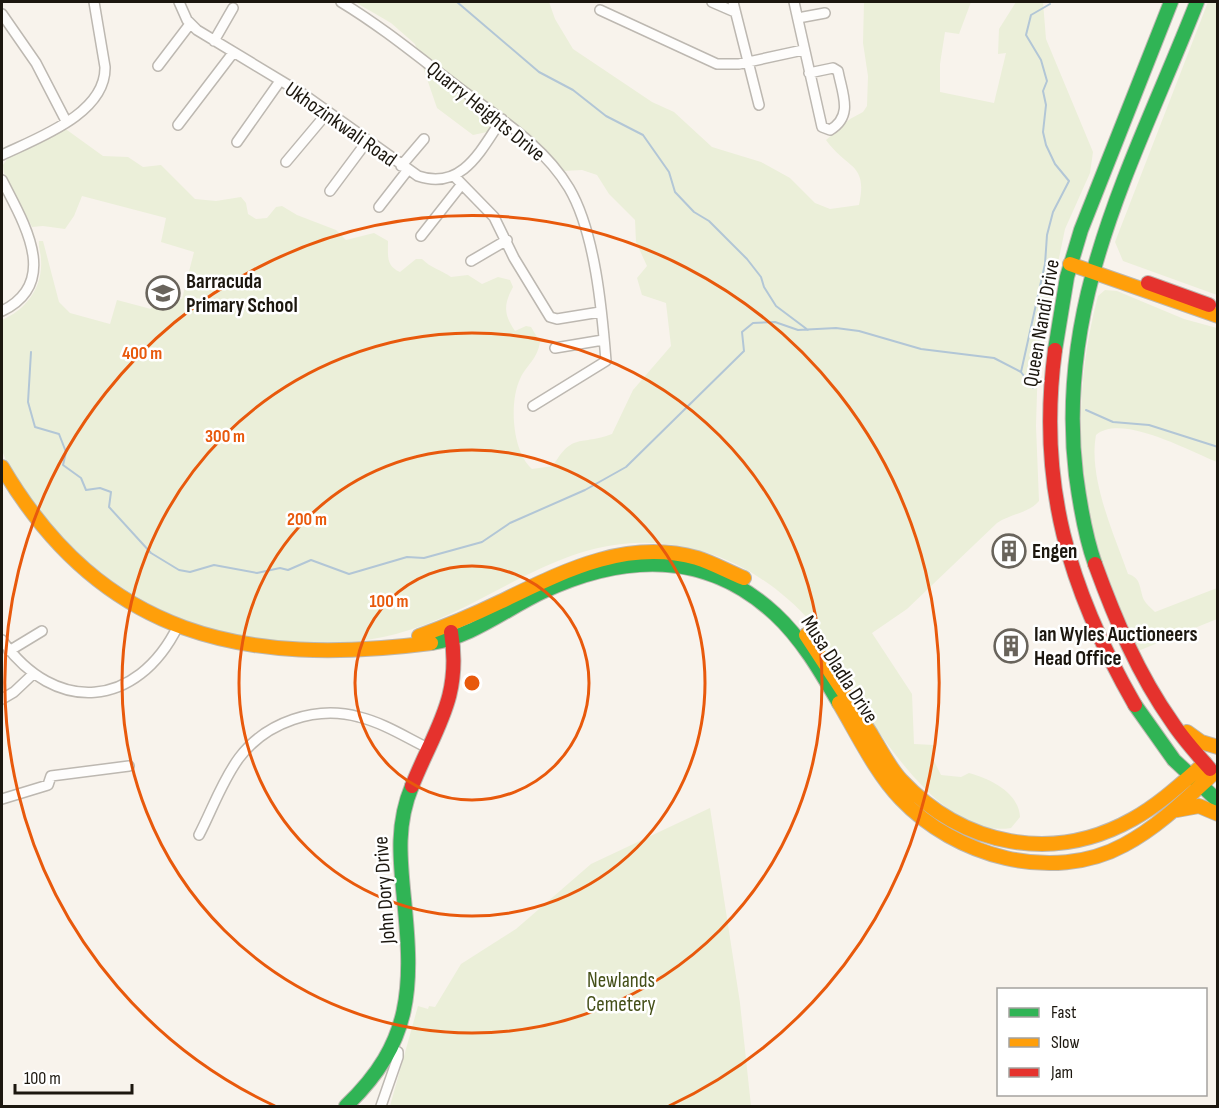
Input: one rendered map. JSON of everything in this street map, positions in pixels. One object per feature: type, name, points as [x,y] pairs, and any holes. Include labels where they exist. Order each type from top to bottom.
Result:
[{"type":"street","points":[[2,156],[66,121],[92,103],[104,77],[104,57],[93,2]]},
{"type":"street","name":"Ukhozinkwali Road","points":[[179,2],[190,24],[328,112],[404,169],[428,180],[458,180]]},
{"type":"street","name":"Quarry Heights Drive","points":[[340,2],[391,34],[502,119],[545,158],[570,189],[587,230],[606,360],[533,406]]},
{"type":"street","points":[[712,2],[735,12]]},
{"type":"street","points":[[733,2],[759,105]]},
{"type":"street","points":[[794,2],[803,50],[822,127],[829,130],[843,120],[845,110],[838,71],[833,68],[809,73]]},
{"type":"street","name":"Queen Nandi Drive","points":[[1171,2],[1071,260],[1049,390],[1051,462],[1056,507],[1069,563],[1099,643],[1115,674],[1170,755],[1218,801]]},
{"type":"street","name":"Queen Nandi Drive","points":[[1197,2],[1093,268],[1077,340],[1072,399],[1074,471],[1091,556],[1106,601],[1127,648],[1170,721],[1213,771]]},
{"type":"street","points":[[214,41],[233,8]]},
{"type":"street","points":[[600,10],[705,60],[727,65],[749,63],[803,50]]},
{"type":"street","points":[[798,18],[825,13]]},
{"type":"street","points":[[2,14],[36,63],[66,121]]},
{"type":"street","points":[[158,66],[190,24]]},
{"type":"street","points":[[178,125],[233,53]]},
{"type":"street","points":[[237,142],[280,81]]},
{"type":"street","points":[[286,162],[328,112]]},
{"type":"street","points":[[421,236],[502,119]]},
{"type":"street","points":[[330,191],[368,140]]},
{"type":"street","points":[[379,207],[424,140]]},
{"type":"street","points":[[2,180],[27,231],[34,259],[32,275],[23,294],[2,311]]},
{"type":"street","points":[[458,180],[488,209],[507,240],[514,258],[550,317],[556,319],[600,312]]},
{"type":"street","points":[[471,261],[507,240]]},
{"type":"street","points":[[1071,260],[1218,316]]},
{"type":"street","points":[[1093,268],[1218,308]]},
{"type":"street","points":[[555,348],[603,340]]},
{"type":"street","name":"Musa Dladla Drive","points":[[2,468],[38,524],[70,557],[119,596],[178,626],[222,641],[282,650],[350,650],[389,646],[451,633],[591,571],[634,562],[692,568],[744,588],[781,617],[800,639],[893,790],[933,826],[960,842],[1020,861],[1074,862],[1110,852],[1133,842],[1174,811],[1197,781]]},
{"type":"street","name":"Musa Dladla Drive","points":[[451,633],[541,580],[589,560],[632,553],[656,553],[705,561],[749,581],[793,618],[818,650],[900,779],[940,816],[967,830],[1033,846],[1079,841],[1120,826],[1213,771]]},
{"type":"street","points":[[2,640],[9,651],[32,675],[54,686],[71,691],[94,692],[120,686],[140,675],[152,665],[178,626]]},
{"type":"street","points":[[9,651],[42,631]]},
{"type":"street","name":"John Dory Drive","points":[[346,1107],[367,1087],[391,1048],[403,1019],[410,975],[399,850],[400,830],[409,793],[445,716],[453,688],[456,658],[451,633]]},
{"type":"street","points":[[2,699],[14,692],[32,675]]},
{"type":"street","points":[[199,835],[241,756],[265,734],[284,722],[327,714],[358,717],[383,726],[430,750]]},
{"type":"street","points":[[1170,721],[1201,742],[1218,749],[1213,771]]},
{"type":"street","points":[[1166,797],[1175,777],[1170,755]]},
{"type":"street","points":[[2,799],[48,785],[51,776],[129,766]]},
{"type":"street","points":[[1174,811],[1199,806],[1218,814]]},
{"type":"street","points":[[381,1107],[398,1057],[398,1052],[391,1048]]},
{"type":"green space","points":[[355,2],[549,2],[555,19],[573,49],[652,102],[674,112],[712,147],[761,162],[790,178],[815,203],[830,209],[859,205],[861,181],[858,174],[826,140],[850,119],[863,112],[867,106],[868,76],[863,43],[864,2],[971,2],[959,34],[945,32],[940,64],[940,92],[994,103],[1006,53],[998,54],[999,29],[1016,2],[1043,2],[1046,39],[1093,152],[1090,173],[1065,229],[1038,360],[1036,426],[1039,501],[1030,508],[997,523],[907,609],[872,633],[912,694],[914,744],[934,745],[933,759],[941,775],[961,777],[969,773],[995,783],[1009,794],[1015,801],[1020,817],[1011,828],[980,826],[950,810],[921,785],[869,717],[811,622],[792,603],[749,571],[701,551],[676,545],[649,543],[622,544],[592,550],[535,571],[425,625],[396,634],[347,643],[298,644],[249,639],[202,626],[157,607],[115,583],[77,552],[37,508],[15,478],[6,461],[1,439],[2,320],[11,316],[25,304],[36,288],[41,270],[39,241],[43,241],[59,302],[70,313],[110,324],[117,300],[151,309],[155,292],[182,299],[194,252],[161,242],[166,218],[82,196],[74,216],[65,229],[32,227],[4,173],[3,165],[10,155],[59,130],[67,130],[103,156],[128,157],[143,167],[161,165],[195,199],[216,201],[241,197],[246,203],[248,214],[256,219],[267,218],[276,207],[282,206],[297,215],[336,230],[346,240],[374,233],[388,241],[390,264],[400,272],[416,259],[422,259],[451,277],[468,275],[482,284],[498,277],[510,280],[513,287],[506,305],[509,320],[515,331],[526,326],[531,327],[540,342],[537,353],[520,379],[514,400],[514,426],[520,451],[532,469],[553,466],[566,448],[572,444],[612,434],[633,390],[671,346],[666,303],[642,295],[637,278],[647,266],[636,242],[635,220],[609,194],[597,175],[582,170],[563,171],[533,139],[499,111],[496,112],[487,132],[473,135],[437,108],[415,44],[391,23]]},
{"type":"green space","points":[[1208,2],[1218,2],[1217,295],[1123,261],[1115,242]]},
{"type":"green space","points":[[1105,290],[1117,291],[1184,319],[1217,328],[1217,462],[1139,431],[1108,429],[1096,435],[1096,469],[1104,506],[1128,574],[1138,581],[1146,603],[1155,612],[1217,588],[1217,619],[1138,651],[1118,609],[1102,566],[1091,522],[1084,477],[1081,432],[1082,387],[1088,341],[1098,296]]},
{"type":"green space","name":"Newlands Cemetery","points":[[710,808],[740,1003],[751,1106],[390,1106],[418,1006],[428,1009],[429,1006],[435,1007],[461,964],[516,929],[591,864]]},
{"type":"waterway","points":[[457,2],[539,72],[573,90],[606,116],[643,135],[669,172],[675,192],[694,212],[709,221],[747,259],[761,277],[764,287],[776,306],[808,330]]},
{"type":"waterway","points":[[1033,388],[1021,372],[1045,264],[1047,235],[1053,212],[1069,181],[1055,164],[1046,145],[1043,132],[1046,105],[1043,91],[1047,81],[1041,60],[1026,35],[1031,15],[1050,4]]},
{"type":"waterway","points":[[31,352],[28,402],[35,427],[59,434],[66,452],[63,465],[81,478],[86,490],[100,488],[111,492],[109,507],[151,553],[179,570],[190,572],[214,565],[257,573],[280,568],[288,570],[311,560],[349,574],[407,557],[424,558],[482,542],[510,523],[585,490],[626,467],[744,351],[742,332],[753,323],[775,322],[798,330],[836,328],[859,331],[921,349],[994,358],[1021,372]]},
{"type":"waterway","points":[[1086,410],[1113,422],[1149,425],[1218,447]]},
{"type":"traffic: fast","points":[[1055,350],[1067,277],[1081,230],[1171,2]]},
{"type":"traffic: fast","points":[[1095,564],[1083,520],[1076,475],[1073,411],[1077,349],[1089,290],[1105,232],[1197,2]]},
{"type":"traffic: fast","points":[[431,643],[460,635],[542,592],[572,579],[603,570],[633,565],[663,565],[692,569],[721,578],[748,593],[775,614],[802,645],[839,703]]},
{"type":"traffic: fast","points":[[1135,705],[1174,760],[1218,801]]},
{"type":"traffic: fast","points":[[346,1106],[385,1059],[404,1012],[408,959],[400,842],[403,814],[412,786]]},
{"type":"traffic: slow","points":[[1070,264],[1218,316]]},
{"type":"traffic: slow","points":[[2,467],[42,524],[85,570],[133,604],[184,628],[240,643],[300,650],[363,649],[431,643]]},
{"type":"traffic: slow","points":[[419,636],[470,616],[571,570],[620,555],[645,552],[671,553],[703,560],[744,578]]},
{"type":"traffic: slow","points":[[806,635],[901,780],[925,802],[952,820],[981,833],[1010,841],[1041,844],[1072,841],[1103,833],[1152,807],[1205,763]]},
{"type":"traffic: slow","points":[[839,703],[875,766],[901,799],[923,819],[948,836],[976,849],[1006,858],[1036,863],[1066,862],[1096,857],[1124,845],[1148,830],[1171,813],[1213,774]]},
{"type":"traffic: slow","points":[[1187,732],[1201,742],[1218,747]]},
{"type":"traffic: slow","points":[[1177,810],[1199,806],[1218,814]]},
{"type":"traffic: jam","points":[[1148,283],[1209,305]]},
{"type":"traffic: jam","points":[[1055,350],[1051,399],[1051,446],[1055,491],[1064,535],[1092,620],[1135,705]]},
{"type":"traffic: jam","points":[[1095,564],[1119,626],[1148,685],[1176,728],[1210,769]]},
{"type":"traffic: jam","points":[[412,786],[450,694],[453,676],[451,632]]},
{"type":"place","name":"Barracuda Primary School","points":[[163,293]]},
{"type":"place","name":"Engen","points":[[1009,551]]},
{"type":"place","name":"Ian Wyles Auctioneers Head Office","points":[[1011,646]]}]
